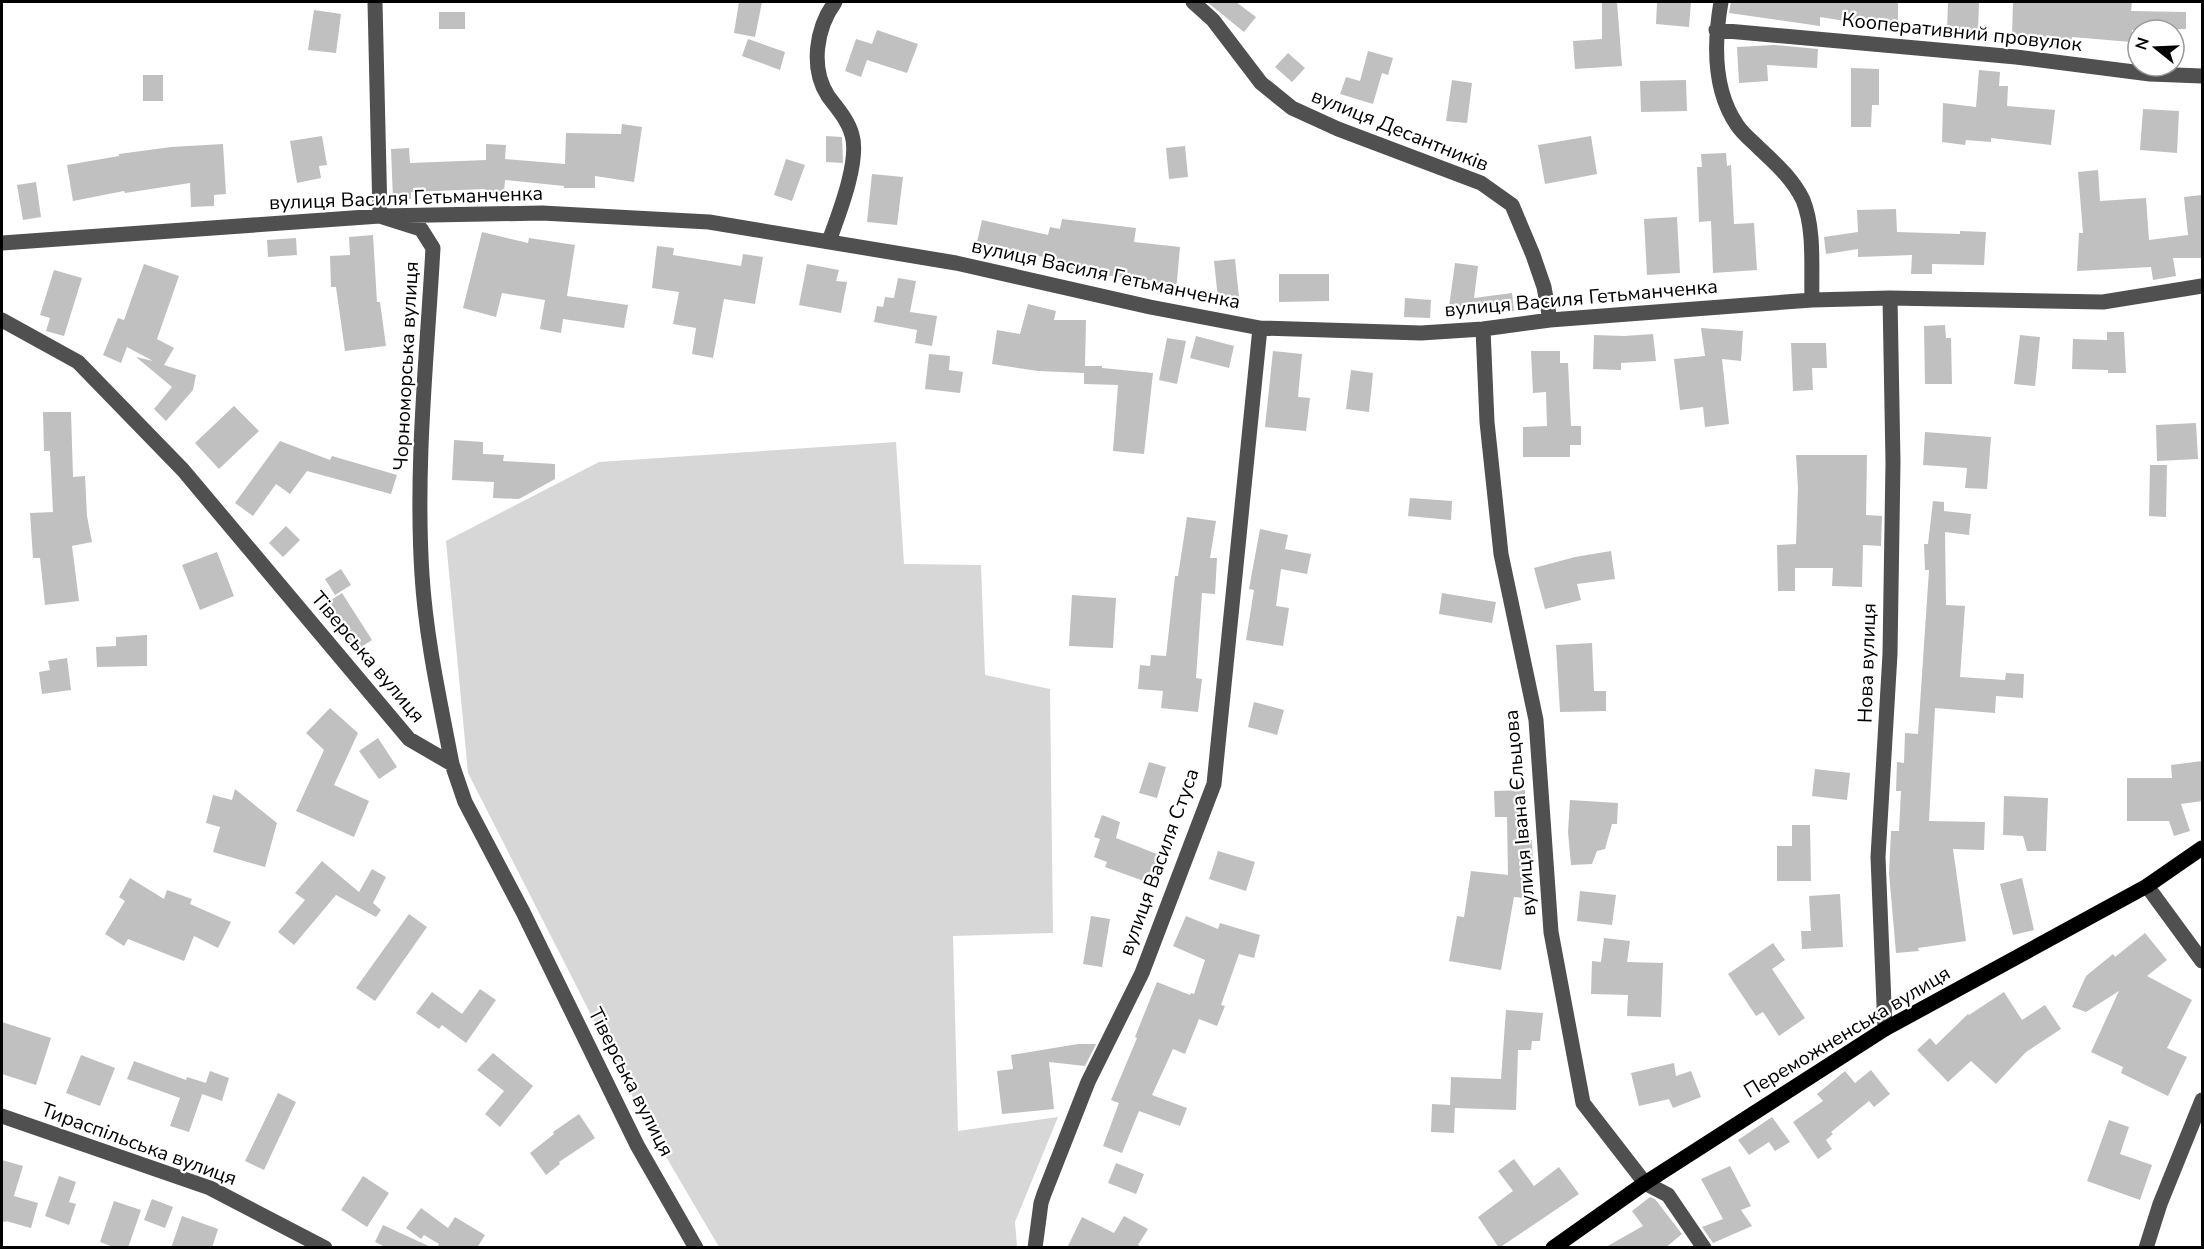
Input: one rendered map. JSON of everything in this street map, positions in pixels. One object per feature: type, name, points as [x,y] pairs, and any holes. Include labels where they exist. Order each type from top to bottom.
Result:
[{"type":"main road","name":"Переможненська вулиця","points":[[1553,1248],[1645,1183],[1885,1029],[2147,886],[2202,848]]},
{"type":"street","points":[[375,2],[380,216]]},
{"type":"street","points":[[829,242],[852,171],[853,136],[819,79],[817,44],[829,9],[835,2]]},
{"type":"street","name":"вулиця Десантників","points":[[1193,2],[1213,20],[1261,83],[1292,108],[1338,129],[1481,183],[1512,205],[1544,287],[1550,320]]},
{"type":"street","points":[[1721,2],[1716,30],[1717,64],[1725,102],[1738,126],[1791,179],[1803,201],[1810,231],[1812,300]]},
{"type":"street","name":"Кооперативний провулок","points":[[1716,30],[2016,57],[2150,74],[2202,76]]},
{"type":"street","name":"вулиця Василя Гетьманченка","points":[[2,243],[380,216],[542,213],[709,222],[956,263],[1150,307],[1260,328],[1421,333],[1483,329],[1550,320],[1812,300],[1890,298],[2103,302],[2202,285]]},
{"type":"street","name":"Чорноморська вулиця","points":[[380,216],[422,229],[434,248],[421,483],[422,575],[434,673],[452,764]]},
{"type":"street","name":"Нова вулиця","points":[[1885,1029],[1878,857],[1890,654],[1893,462],[1890,298]]},
{"type":"street","name":"Тіверська вулиця","points":[[2,320],[78,362],[183,470],[409,739],[452,764],[465,802],[523,912],[637,1145],[696,1248]]},
{"type":"street","name":"вулиця Василя Стуса","points":[[1035,1248],[1041,1203],[1048,1184],[1088,1082],[1142,973],[1214,784],[1260,328]]},
{"type":"street","name":"вулиця Івана Єльцова","points":[[1483,329],[1487,422],[1501,554],[1536,720],[1551,932],[1582,1103],[1645,1183],[1668,1195],[1704,1248]]},
{"type":"street","points":[[2147,886],[2202,961]]},
{"type":"street","points":[[2146,1248],[2160,1203],[2202,1100]]},
{"type":"street","name":"Тираспільська вулиця","points":[[2,1116],[210,1188],[325,1248]]},
{"type":"shaded area","points":[[896,442],[904,564],[981,565],[985,675],[1050,689],[1053,933],[953,936],[958,1131],[1058,1117],[1015,1222],[1017,1247],[719,1247],[645,1121],[468,773],[446,541],[599,462]]},
{"type":"building","points":[[739,2],[762,2],[755,37],[734,33]]},
{"type":"building","points":[[1207,2],[1236,2],[1256,17],[1244,32]]},
{"type":"building","points":[[1602,2],[1617,2],[1622,66],[1575,69],[1573,41],[1602,39]]},
{"type":"building","points":[[1657,2],[1691,2],[1689,27],[1656,24]]},
{"type":"building","points":[[1731,2],[1898,2],[1898,22],[1845,21],[1820,17],[1820,26],[1729,13]]},
{"type":"building","points":[[1948,2],[1979,2],[1978,31],[1947,30]]},
{"type":"building","points":[[2013,2],[2132,2],[2131,11],[2186,12],[2186,18],[2126,18],[2126,42],[2072,37],[2070,50],[2050,48],[2051,37],[2012,35]]},
{"type":"building","points":[[314,10],[341,14],[336,53],[308,50]]},
{"type":"building","points":[[439,12],[465,12],[465,29],[439,29]]},
{"type":"building","points":[[877,30],[918,44],[907,73],[867,60],[861,77],[845,71],[856,39],[872,44]]},
{"type":"building","points":[[748,39],[785,52],[780,70],[742,56]]},
{"type":"building","points":[[1774,45],[1818,49],[1817,68],[1767,65],[1768,81],[1739,83],[1737,47]]},
{"type":"building","points":[[1368,51],[1393,58],[1388,75],[1382,73],[1373,104],[1340,94],[1346,77],[1360,81]]},
{"type":"building","points":[[1288,53],[1305,68],[1292,82],[1275,67]]},
{"type":"building","points":[[1851,68],[1879,69],[1879,105],[1872,105],[1871,127],[1851,127]]},
{"type":"building","points":[[1979,70],[2000,72],[1999,86],[2008,86],[2007,106],[2055,110],[2051,145],[1991,138],[1991,142],[1966,140],[1965,145],[1942,142],[1943,103],[1976,107]]},
{"type":"building","points":[[143,75],[163,75],[163,101],[143,101]]},
{"type":"building","points":[[1452,80],[1472,83],[1467,123],[1446,121]]},
{"type":"building","points":[[1686,80],[1687,111],[1641,112],[1640,81]]},
{"type":"building","points":[[2143,109],[2179,111],[2177,153],[2140,150]]},
{"type":"building","points":[[622,124],[642,127],[634,182],[595,176],[595,188],[564,188],[564,186],[505,180],[504,193],[485,193],[485,189],[411,192],[411,199],[393,200],[391,149],[409,148],[410,163],[486,160],[486,144],[506,145],[505,159],[565,164],[566,133],[621,134]]},
{"type":"building","points":[[322,136],[327,165],[319,166],[321,178],[297,183],[290,141]]},
{"type":"building","points":[[826,136],[842,137],[843,163],[826,162]]},
{"type":"building","points":[[1591,136],[1597,174],[1545,184],[1538,145]]},
{"type":"building","points":[[223,144],[226,194],[214,195],[214,206],[191,207],[190,183],[125,193],[124,191],[73,201],[67,165],[119,156],[119,154],[171,147]]},
{"type":"building","points":[[1185,146],[1188,177],[1169,179],[1166,148]]},
{"type":"building","points":[[1726,153],[1727,166],[1731,165],[1734,224],[1754,223],[1757,270],[1713,273],[1711,221],[1699,222],[1697,167],[1702,167],[1701,154]]},
{"type":"building","points":[[786,159],[805,165],[792,201],[774,195]]},
{"type":"building","points":[[2098,170],[2100,201],[2146,198],[2149,240],[2188,235],[2184,197],[2202,195],[2202,258],[2173,258],[2176,276],[2153,280],[2151,267],[2077,271],[2079,233],[2083,233],[2078,172]]},
{"type":"building","points":[[872,174],[903,177],[897,225],[867,222]]},
{"type":"building","points":[[36,182],[41,217],[23,220],[17,185]]},
{"type":"building","points":[[1896,209],[1897,232],[1960,234],[1960,231],[1986,232],[1984,265],[1932,264],[1932,274],[1911,274],[1912,255],[1858,257],[1858,249],[1826,254],[1824,237],[1858,232],[1857,210]]},
{"type":"building","points":[[1677,217],[1680,273],[1647,275],[1644,219]]},
{"type":"building","points":[[1062,219],[1136,228],[1134,242],[1180,247],[1176,292],[1155,290],[1156,281],[1075,272],[1042,265],[1043,257],[977,242],[982,220],[1048,235],[1050,227],[1060,229]]},
{"type":"building","points":[[482,232],[528,243],[529,238],[575,245],[567,296],[628,305],[624,328],[563,319],[561,333],[540,329],[545,300],[502,293],[496,317],[463,308]]},
{"type":"building","points":[[373,235],[377,302],[380,302],[386,346],[345,351],[336,287],[331,287],[330,256],[350,255],[349,237]]},
{"type":"building","points":[[296,238],[297,255],[268,257],[267,240]]},
{"type":"building","points":[[657,246],[674,248],[673,255],[741,266],[743,254],[763,257],[755,304],[724,299],[713,358],[692,354],[696,328],[673,324],[679,292],[652,288]]},
{"type":"building","points":[[1235,259],[1239,297],[1218,299],[1214,261]]},
{"type":"building","points":[[1455,263],[1478,266],[1474,298],[1512,293],[1514,311],[1484,315],[1483,312],[1449,307]]},
{"type":"building","points":[[144,264],[179,276],[157,339],[174,348],[164,365],[196,375],[193,390],[166,421],[154,409],[172,387],[136,357],[153,361],[127,347],[121,363],[103,355],[118,318],[124,320]]},
{"type":"building","points":[[807,264],[839,270],[836,281],[847,282],[841,313],[799,305]]},
{"type":"building","points":[[54,270],[82,278],[64,336],[46,331],[50,318],[40,315]]},
{"type":"building","points":[[1279,274],[1329,274],[1329,301],[1279,302]]},
{"type":"building","points":[[898,278],[916,281],[910,312],[937,316],[932,346],[915,343],[917,330],[874,322],[877,306],[883,307],[885,297],[894,298]]},
{"type":"building","points":[[1405,298],[1431,300],[1430,318],[1404,317]]},
{"type":"building","points":[[1028,304],[1056,311],[1054,320],[1086,320],[1085,366],[1153,373],[1144,454],[1113,451],[1118,385],[1084,384],[1084,373],[1038,371],[992,364],[997,330],[1020,334]]},
{"type":"building","points":[[1945,325],[1946,338],[1951,338],[1952,384],[1925,384],[1924,326]]},
{"type":"building","points":[[1701,328],[1743,331],[1741,361],[1722,359],[1729,424],[1705,427],[1703,407],[1680,410],[1674,359],[1705,356]]},
{"type":"building","points":[[2107,332],[2124,332],[2126,373],[2072,369],[2073,339],[2107,340]]},
{"type":"building","points":[[1653,334],[1656,361],[1621,363],[1621,370],[1593,369],[1594,335]]},
{"type":"building","points":[[2020,335],[2040,337],[2035,386],[2014,384]]},
{"type":"building","points":[[1196,336],[1234,346],[1229,368],[1190,358]]},
{"type":"building","points":[[1167,338],[1186,341],[1177,384],[1159,380]]},
{"type":"building","points":[[1791,343],[1826,343],[1827,368],[1812,368],[1813,390],[1793,391]]},
{"type":"building","points":[[1273,351],[1302,354],[1298,397],[1310,398],[1306,431],[1265,427]]},
{"type":"building","points":[[1531,351],[1560,351],[1560,363],[1568,363],[1571,426],[1581,426],[1581,445],[1570,445],[1570,457],[1523,457],[1523,427],[1547,426],[1546,392],[1533,393]]},
{"type":"building","points":[[929,354],[950,356],[949,370],[963,372],[960,393],[925,389]]},
{"type":"building","points":[[1351,370],[1373,373],[1369,412],[1346,409]]},
{"type":"building","points":[[234,406],[259,431],[219,469],[195,443]]},
{"type":"building","points":[[43,412],[71,412],[73,477],[85,476],[87,516],[92,542],[72,546],[79,601],[45,605],[40,558],[33,558],[30,513],[53,512],[50,451],[44,451]]},
{"type":"building","points":[[2196,423],[2198,459],[2157,461],[2156,425]]},
{"type":"building","points":[[1925,432],[1991,437],[1987,489],[1965,488],[1967,468],[1923,465]]},
{"type":"building","points":[[454,440],[483,442],[483,454],[504,455],[503,461],[555,464],[555,479],[519,499],[493,498],[494,482],[452,480]]},
{"type":"building","points":[[280,441],[330,460],[332,456],[397,475],[391,494],[307,471],[290,494],[276,484],[253,516],[235,503]]},
{"type":"building","points":[[1796,455],[1867,455],[1866,515],[1882,516],[1881,546],[1863,545],[1862,587],[1832,586],[1833,568],[1795,568],[1795,591],[1778,591],[1777,545],[1796,544],[1798,488]]},
{"type":"building","points":[[2150,465],[2167,465],[2166,517],[2149,516]]},
{"type":"building","points":[[1410,498],[1452,501],[1451,520],[1408,516]]},
{"type":"building","points":[[1933,501],[1944,502],[1944,511],[1971,514],[1969,535],[1945,532],[1946,605],[1965,606],[1960,677],[2005,680],[2006,673],[2024,674],[2023,698],[1996,696],[1995,713],[1935,708],[1929,821],[1985,822],[1984,850],[1953,849],[1966,941],[1918,948],[1919,951],[1896,953],[1889,873],[1891,831],[1899,831],[1901,791],[1896,791],[1897,762],[1904,763],[1905,733],[1918,734],[1929,570],[1925,570],[1924,544],[1928,544]]},
{"type":"building","points":[[1187,517],[1216,521],[1210,558],[1217,558],[1215,594],[1202,593],[1196,678],[1202,679],[1198,712],[1161,708],[1163,691],[1138,689],[1140,665],[1150,666],[1151,655],[1166,656],[1175,576],[1178,576]]},
{"type":"building","points":[[286,526],[300,540],[283,557],[269,543]]},
{"type":"building","points":[[1260,529],[1288,535],[1285,549],[1311,554],[1307,574],[1281,569],[1276,606],[1289,608],[1283,646],[1246,640],[1254,590],[1249,589]]},
{"type":"building","points":[[1611,551],[1615,579],[1577,584],[1581,600],[1545,609],[1534,568],[1575,557]]},
{"type":"building","points":[[217,552],[234,596],[200,610],[182,565]]},
{"type":"building","points":[[341,569],[351,585],[335,595],[325,579]]},
{"type":"building","points":[[342,593],[372,640],[355,651],[325,604]]},
{"type":"building","points":[[1442,593],[1496,602],[1492,623],[1439,614]]},
{"type":"building","points":[[1072,595],[1116,598],[1113,648],[1069,646]]},
{"type":"building","points":[[147,635],[147,666],[97,667],[96,647],[116,646],[116,637]]},
{"type":"building","points":[[1592,643],[1594,691],[1606,691],[1606,711],[1560,712],[1556,645]]},
{"type":"building","points":[[67,658],[71,690],[42,694],[39,672],[50,670],[48,661]]},
{"type":"building","points":[[1254,702],[1284,710],[1277,735],[1248,727]]},
{"type":"building","points":[[330,708],[358,733],[334,785],[369,801],[354,837],[296,811],[324,750],[306,733]]},
{"type":"building","points":[[378,738],[397,767],[379,779],[359,751]]},
{"type":"building","points":[[2202,761],[2202,801],[2181,804],[2190,831],[2174,836],[2169,821],[2127,821],[2127,778],[2172,778],[2171,765]]},
{"type":"building","points":[[1149,762],[1166,767],[1157,798],[1139,793]]},
{"type":"building","points":[[1815,769],[1850,773],[1847,800],[1812,796]]},
{"type":"building","points":[[235,789],[277,823],[265,867],[213,852],[220,827],[206,823],[213,795],[232,800]]},
{"type":"building","points":[[1525,790],[1526,840],[1532,840],[1533,865],[1527,865],[1524,898],[1514,897],[1501,970],[1449,961],[1457,916],[1464,917],[1471,871],[1508,875],[1507,817],[1495,817],[1494,791]]},
{"type":"building","points":[[2004,796],[2048,798],[2046,851],[2027,851],[2023,836],[2003,835]]},
{"type":"building","points":[[1570,800],[1618,803],[1617,824],[1612,824],[1605,849],[1597,851],[1592,864],[1571,865],[1568,832]]},
{"type":"building","points":[[1102,815],[1120,822],[1116,838],[1162,856],[1152,884],[1105,867],[1107,862],[1094,857],[1100,839],[1094,837]]},
{"type":"building","points":[[1792,825],[1810,825],[1811,881],[1777,881],[1777,846],[1792,846]]},
{"type":"building","points":[[1218,851],[1255,862],[1246,891],[1209,879]]},
{"type":"building","points":[[322,861],[359,892],[372,869],[386,877],[373,903],[381,910],[376,917],[336,895],[294,945],[278,932],[305,900],[295,893]]},
{"type":"building","points":[[130,878],[164,899],[167,890],[192,899],[190,904],[231,922],[218,948],[194,936],[184,961],[128,939],[124,946],[105,934],[125,901],[119,897]]},
{"type":"building","points":[[2022,878],[2034,930],[2013,935],[2000,884]]},
{"type":"building","points":[[1580,891],[1616,895],[1612,925],[1577,921]]},
{"type":"building","points":[[1840,894],[1843,947],[1802,949],[1801,931],[1811,931],[1809,896]]},
{"type":"building","points":[[409,914],[427,927],[375,1001],[356,988]]},
{"type":"building","points":[[1091,916],[1110,919],[1102,967],[1083,964]]},
{"type":"building","points":[[1186,916],[1218,929],[1220,923],[1260,935],[1254,958],[1239,954],[1221,1005],[1225,1006],[1217,1026],[1199,1019],[1185,1054],[1173,1049],[1152,1095],[1187,1108],[1180,1126],[1139,1111],[1122,1153],[1103,1146],[1119,1103],[1111,1100],[1157,982],[1190,995],[1194,994],[1205,960],[1173,946]]},
{"type":"building","points":[[2145,933],[2167,960],[2147,976],[2192,1000],[2167,1048],[2187,1057],[2168,1096],[2121,1073],[2123,1067],[2091,1052],[2119,991],[2086,1012],[2072,1007],[2086,976],[2113,954],[2115,957]]},
{"type":"building","points":[[1604,938],[1630,941],[1627,962],[1663,963],[1661,1017],[1627,1016],[1628,995],[1591,994],[1592,961],[1601,962]]},
{"type":"building","points":[[1773,943],[1785,960],[1772,969],[1805,1018],[1779,1036],[1763,1012],[1756,1016],[1728,974]]},
{"type":"building","points":[[480,989],[496,1000],[466,1043],[442,1025],[439,1029],[416,1013],[432,992],[462,1014]]},
{"type":"building","points":[[2004,992],[2022,1020],[2045,1005],[2061,1029],[2026,1052],[1996,1084],[1971,1061],[1948,1082],[1917,1050],[1930,1038],[1936,1045],[1968,1014]]},
{"type":"building","points":[[1506,1010],[1543,1013],[1540,1041],[1532,1041],[1531,1050],[1518,1050],[1516,1110],[1455,1108],[1454,1133],[1431,1132],[1432,1104],[1450,1105],[1451,1077],[1501,1079]]},
{"type":"building","points":[[2,1022],[51,1038],[36,1085],[2,1074]]},
{"type":"building","points":[[1078,1044],[1096,1044],[1085,1066],[1049,1062],[1054,1109],[1002,1114],[997,1071],[1013,1069],[1011,1055]]},
{"type":"building","points":[[493,1053],[533,1086],[500,1127],[485,1114],[504,1091],[477,1070]]},
{"type":"building","points":[[81,1055],[115,1068],[100,1106],[66,1093]]},
{"type":"building","points":[[134,1061],[186,1080],[187,1077],[206,1083],[189,1132],[170,1126],[180,1098],[127,1079]]},
{"type":"building","points":[[1674,1063],[1676,1076],[1691,1071],[1701,1097],[1673,1108],[1669,1099],[1639,1106],[1631,1073]]},
{"type":"building","points":[[1871,1070],[1890,1094],[1874,1107],[1869,1101],[1831,1132],[1833,1134],[1826,1140],[1832,1149],[1818,1159],[1793,1122],[1823,1101],[1817,1094],[1845,1071],[1855,1083]]},
{"type":"building","points":[[210,1071],[229,1078],[222,1101],[202,1094]]},
{"type":"building","points":[[278,1093],[296,1102],[264,1170],[245,1161]]},
{"type":"building","points":[[579,1114],[595,1138],[559,1162],[560,1164],[546,1175],[530,1153],[554,1134],[553,1132]]},
{"type":"building","points":[[1772,1117],[1790,1142],[1775,1151],[1769,1142],[1749,1155],[1738,1140]]},
{"type":"building","points":[[2109,1120],[2129,1127],[2120,1154],[2152,1165],[2140,1200],[2087,1181]]},
{"type":"building","points":[[1514,1159],[1534,1186],[1559,1167],[1579,1194],[1499,1248],[1478,1217],[1513,1191],[1498,1171]]},
{"type":"building","points":[[2,1160],[23,1166],[6,1222],[2,1221]]},
{"type":"building","points":[[1116,1163],[1144,1174],[1136,1194],[1108,1183]]},
{"type":"building","points":[[1730,1166],[1751,1206],[1741,1210],[1752,1226],[1713,1243],[1702,1227],[1723,1219],[1701,1179]]},
{"type":"building","points":[[59,1176],[76,1182],[69,1202],[76,1204],[69,1225],[45,1216]]},
{"type":"building","points":[[363,1176],[389,1193],[367,1227],[341,1210]]},
{"type":"building","points":[[14,1196],[38,1203],[31,1228],[6,1221]]},
{"type":"building","points":[[1650,1197],[1655,1199],[1682,1234],[1665,1248],[1604,1248],[1643,1226],[1632,1211]]},
{"type":"building","points":[[152,1199],[173,1207],[165,1228],[144,1220]]},
{"type":"building","points":[[114,1201],[141,1210],[128,1248],[116,1248],[100,1242]]},
{"type":"building","points":[[421,1208],[448,1228],[455,1217],[485,1235],[477,1248],[437,1248],[439,1244],[424,1235],[421,1239],[406,1228]]},
{"type":"building","points":[[182,1216],[218,1229],[212,1248],[171,1248]]},
{"type":"building","points":[[1124,1216],[1148,1229],[1138,1245],[1144,1248],[1067,1248],[1082,1217],[1114,1233]]},
{"type":"building","points":[[383,1225],[433,1248],[387,1248],[375,1242]]}]
